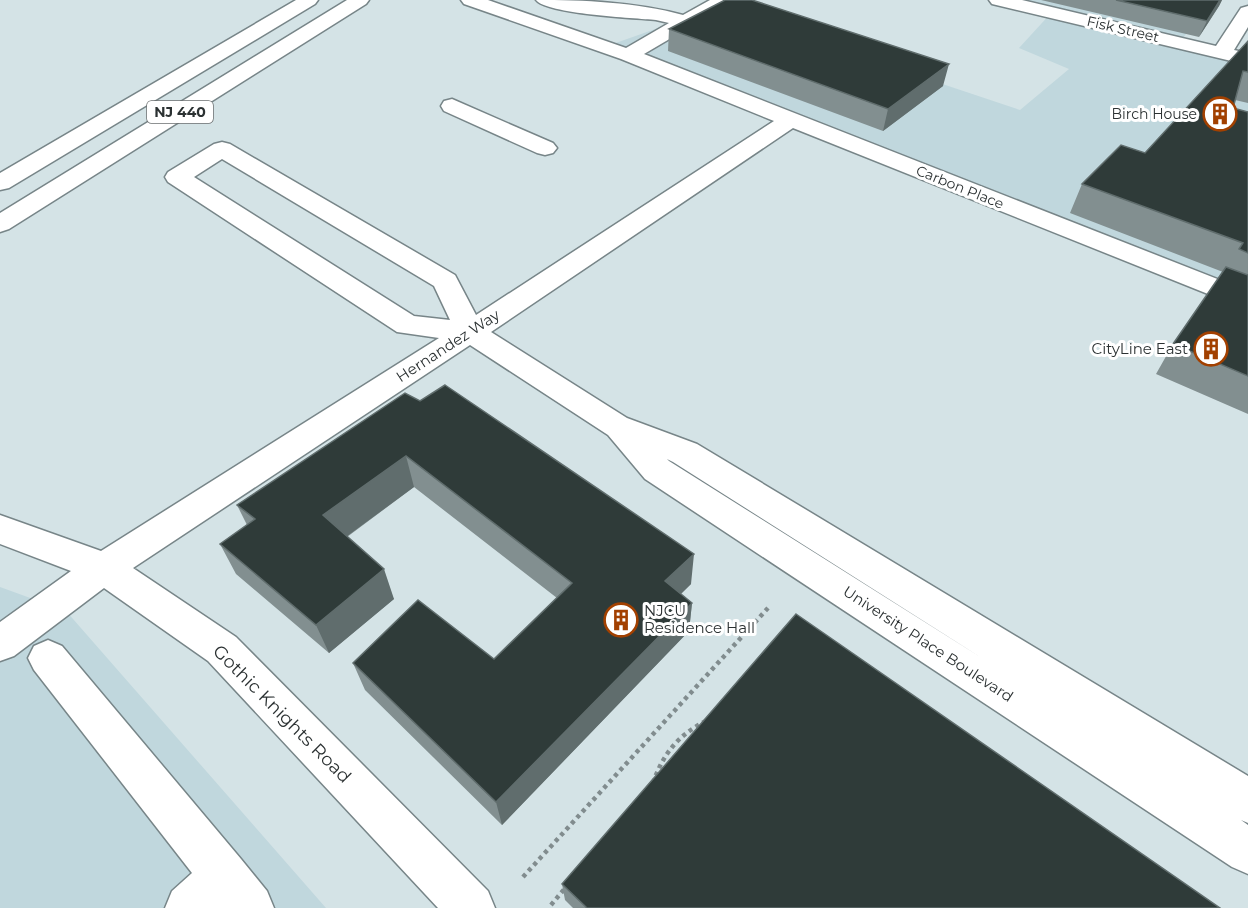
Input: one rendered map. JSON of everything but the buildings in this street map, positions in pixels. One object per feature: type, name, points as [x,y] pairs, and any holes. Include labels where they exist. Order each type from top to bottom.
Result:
[{"type":"main road","name":"NJ 440","points":[[0,183],[309,0]]},
{"type":"main road","name":"NJ 440","points":[[0,224],[360,0]]},
{"type":"main road","points":[[470,0],[628,55],[723,0]]},
{"type":"main road","points":[[657,14],[679,0]]},
{"type":"main road","name":"Fisk Street","points":[[998,0],[1248,59]]},
{"type":"main road","points":[[530,20],[552,2],[657,14],[685,22]]},
{"type":"main road","points":[[1222,52],[1248,12]]},
{"type":"main road","name":"Carbon Place","points":[[628,55],[1248,301]]},
{"type":"main road","points":[[452,106],[545,148]]},
{"type":"main road","name":"Hernandez Way","points":[[0,644],[104,568],[470,332],[790,120]]},
{"type":"main road","points":[[222,149],[445,281],[470,332],[407,325],[177,177],[222,149]]},
{"type":"main road","name":"University Place Boulevard","points":[[470,332],[616,426],[685,453],[1248,801]]},
{"type":"main road","name":"University Place Boulevard","points":[[616,426],[657,470],[1248,851]]},
{"type":"main road","name":"Gothic Knights Road","points":[[0,529],[104,568],[222,649],[471,908]]},
{"type":"main road","points":[[48,658],[237,892],[189,908]]},
{"type":"path","points":[[523,877],[768,608]]},
{"type":"path","points":[[650,791],[659,762],[685,730],[714,717]]},
{"type":"path","points":[[551,905],[574,878]]},
{"type":"shaded area","points":[[1005,0],[1210,0],[1179,44],[1248,61],[1248,290],[610,45],[715,8],[1020,110],[1069,69],[1019,48],[1052,12]]},
{"type":"shaded area","points":[[0,587],[66,611],[326,908],[0,908]]},
{"type":"place","name":"Birch House","points":[[1220,114]]},
{"type":"place","name":"CityLine East","points":[[1211,349]]},
{"type":"place","name":"NJCU Residence Hall","points":[[621,620]]}]
